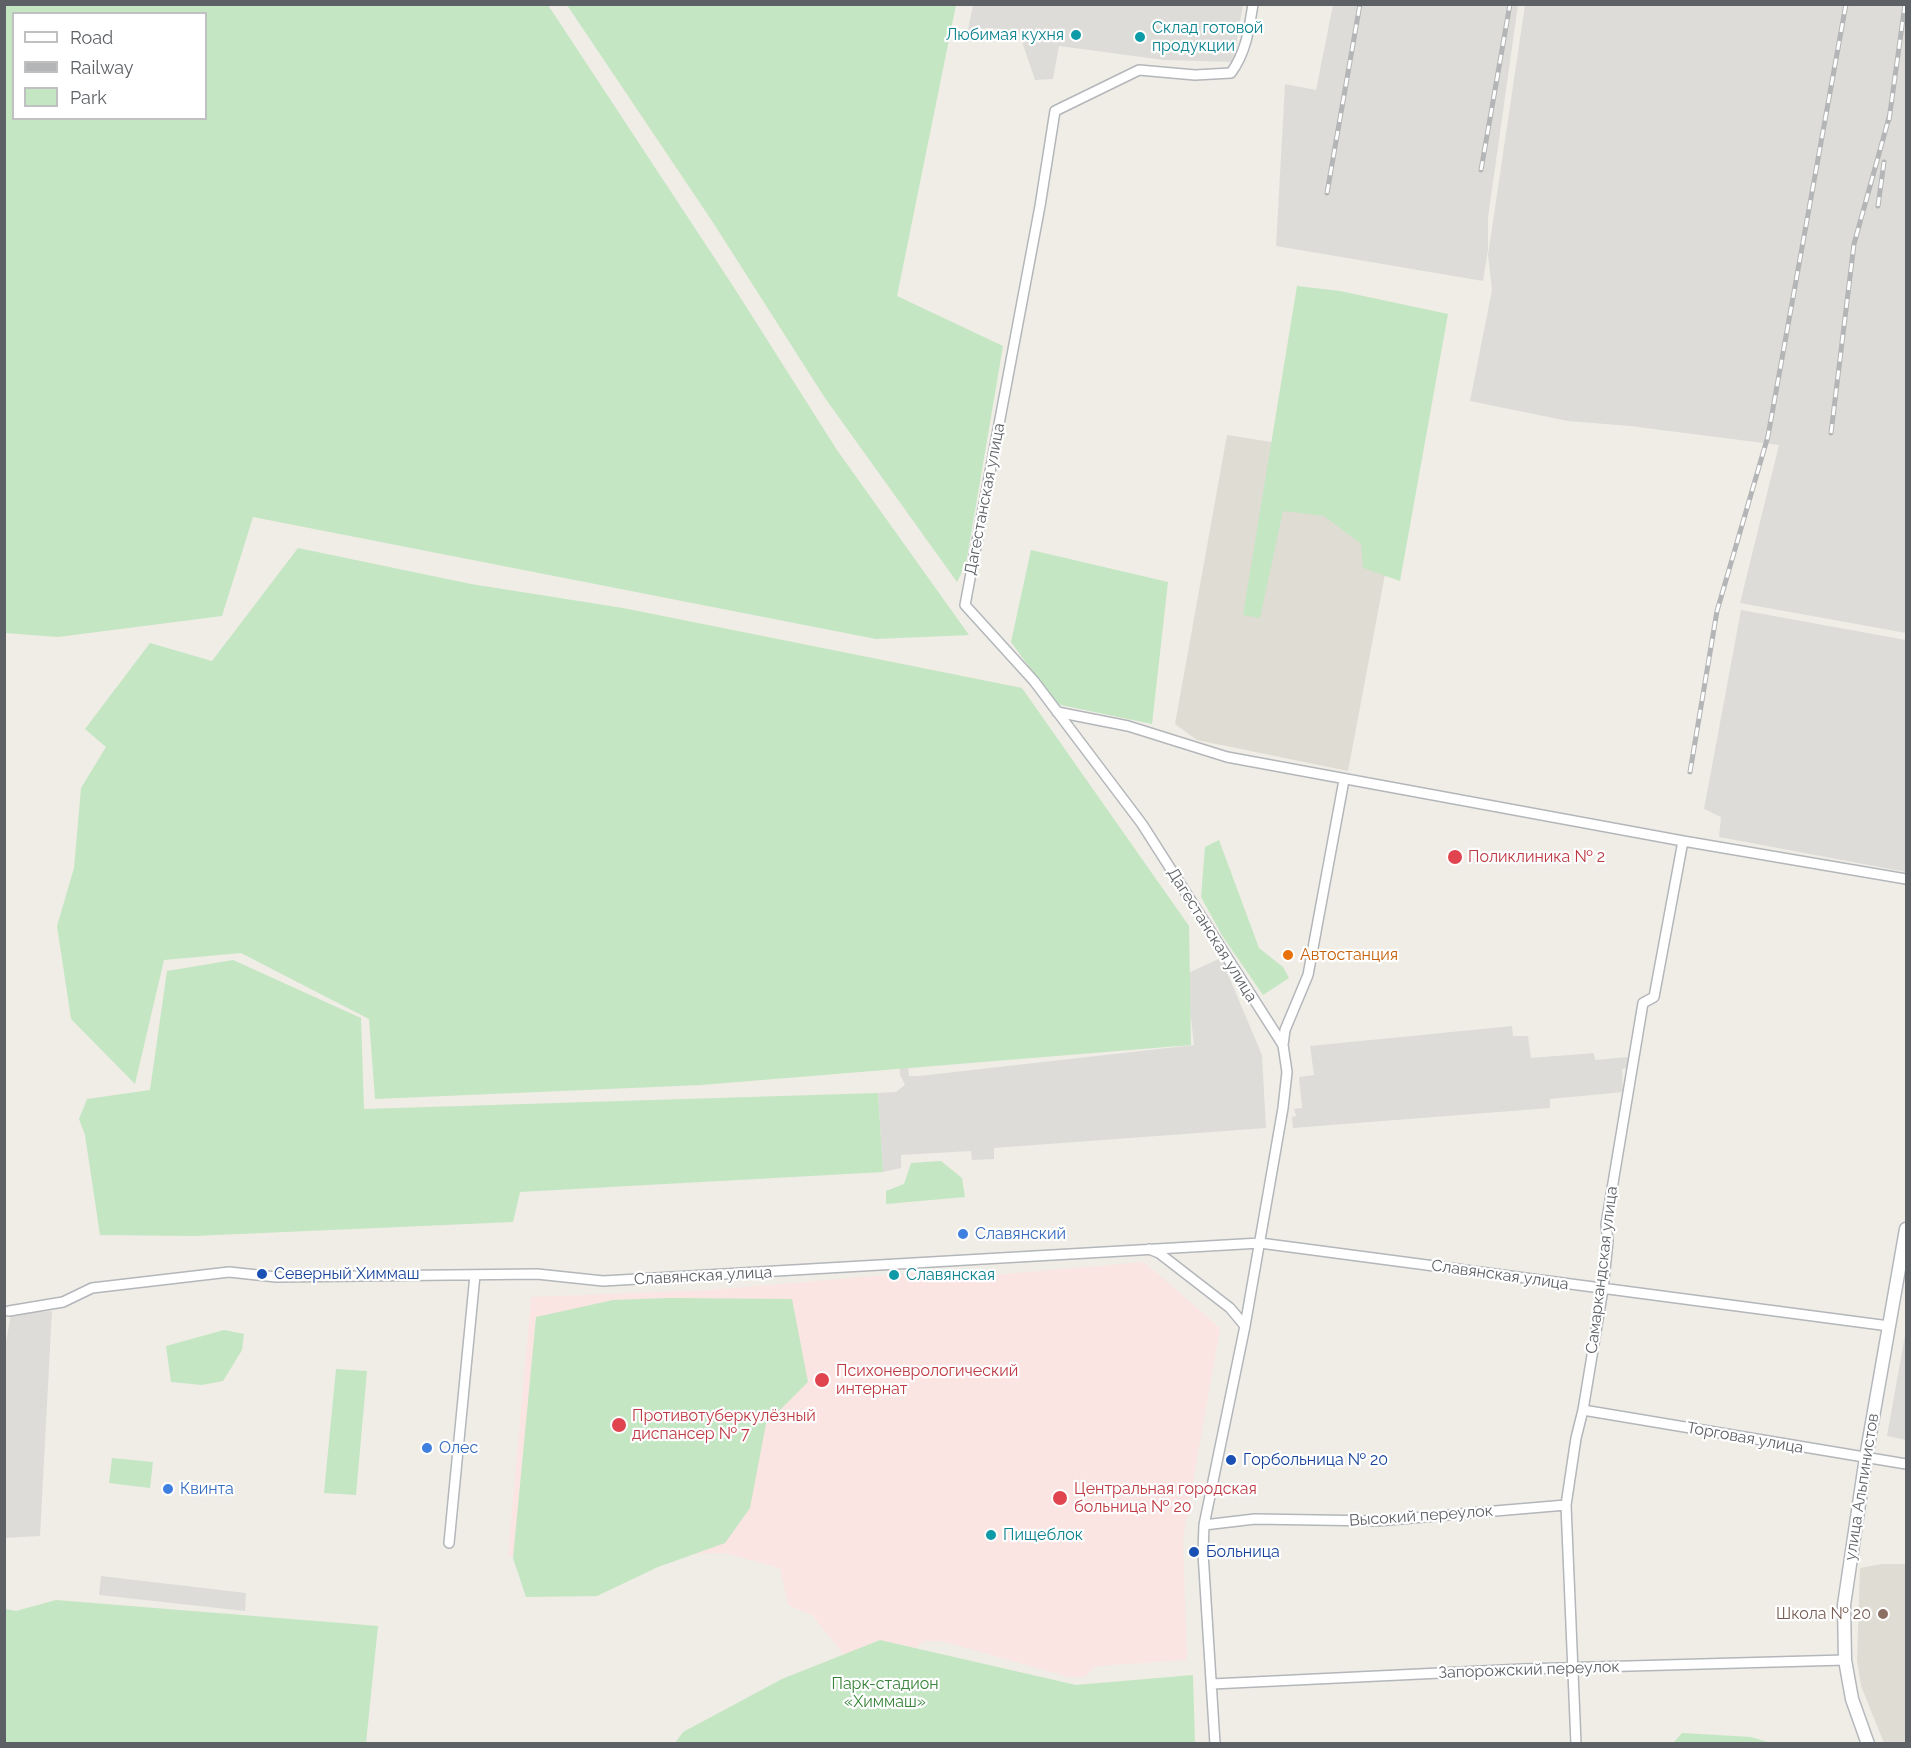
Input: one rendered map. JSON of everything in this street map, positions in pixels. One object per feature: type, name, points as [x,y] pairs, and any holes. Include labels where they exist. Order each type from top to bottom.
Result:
[{"type":"main road","name":"улица Альпинистов","points":[[1868,1743],[1852,1699],[1845,1660],[1844,1605],[1866,1457],[1906,1229]]},
{"type":"street","name":"Дагестанская улица","points":[[1253,4],[1241,60],[1231,73],[1195,75],[1139,70],[1055,111],[1040,206],[964,605],[1034,681],[1142,825],[1283,1045]]},
{"type":"street","points":[[1057,712],[1128,726],[1227,757],[1683,841],[1906,879]]},
{"type":"street","name":"Дагестанская улица","points":[[1215,1743],[1203,1553],[1204,1525],[1245,1326],[1286,1090],[1287,1067],[1283,1045],[1287,1022],[1308,975],[1344,780]]},
{"type":"street","name":"Самаркандская улица","points":[[1576,1743],[1566,1505],[1575,1438],[1583,1410],[1603,1289],[1608,1242],[1606,1225],[1635,1042],[1643,1003],[1654,997],[1683,841]]},
{"type":"street","name":"Славянская улица","points":[[9,1311],[63,1302],[92,1288],[229,1272],[259,1275],[537,1274],[615,1280],[1260,1242],[1889,1326]]},
{"type":"street","points":[[1146,1248],[1159,1253],[1230,1308],[1245,1326]]},
{"type":"street","points":[[449,1543],[475,1275]]},
{"type":"street","name":"Торговая улица","points":[[1583,1410],[1906,1464]]},
{"type":"street","name":"Высокий переулок","points":[[1204,1525],[1255,1519],[1377,1521],[1566,1505]]},
{"type":"street","name":"Запорожский переулок","points":[[1212,1684],[1574,1667],[1845,1660]]},
{"type":"shaded area","points":[[973,5],[1243,5],[1233,62],[1164,60],[1059,46],[1053,79],[1035,80],[1019,33],[992,28],[968,30]]},
{"type":"shaded area","points":[[1333,5],[1518,5],[1488,218],[1488,250],[1483,281],[1276,246],[1285,84],[1316,90]]},
{"type":"shaded area","points":[[1525,5],[1906,5],[1906,633],[1740,603],[1779,445],[1630,426],[1568,421],[1470,401],[1492,290],[1488,255]]},
{"type":"shaded area","points":[[1227,435],[1406,463],[1348,771],[1197,740],[1175,724]]},
{"type":"shaded area","points":[[1741,610],[1906,640],[1906,872],[1719,837],[1721,817],[1704,809]]},
{"type":"shaded area","points":[[1221,958],[1262,1055],[1266,1128],[994,1148],[994,1159],[972,1160],[971,1151],[901,1155],[901,1168],[883,1172],[878,1093],[896,1092],[905,1085],[900,1075],[900,1066],[908,1065],[909,1076],[919,1076],[1194,1045],[1186,974]]},
{"type":"shaded area","points":[[1512,1026],[1513,1036],[1528,1036],[1531,1058],[1594,1053],[1595,1060],[1628,1057],[1629,1068],[1622,1069],[1623,1092],[1550,1099],[1550,1108],[1293,1128],[1292,1117],[1296,1116],[1294,1109],[1302,1108],[1299,1077],[1314,1075],[1310,1046]]},
{"type":"shaded area","points":[[1144,1262],[1220,1328],[1183,1539],[1187,1660],[1096,1666],[1084,1677],[1069,1677],[941,1641],[924,1641],[916,1648],[880,1640],[844,1655],[812,1615],[788,1605],[780,1568],[725,1553],[508,1556],[531,1297],[711,1290],[932,1271],[979,1276]]},
{"type":"shaded area","points":[[52,1311],[40,1536],[5,1538],[4,1353],[11,1314]]},
{"type":"shaded area","points":[[1906,1329],[1906,1440],[1887,1436]]},
{"type":"shaded area","name":"Школа № 20","points":[[1882,1564],[1906,1564],[1906,1743],[1884,1743],[1861,1686],[1857,1660],[1860,1568]]},
{"type":"shaded area","points":[[101,1576],[246,1593],[245,1611],[99,1595]]},
{"type":"green space","points":[[4,5],[548,5],[733,286],[837,450],[969,635],[876,639],[253,517],[222,616],[58,637],[5,633]]},
{"type":"green space","points":[[567,5],[956,5],[897,296],[1003,346],[966,564],[957,582],[825,398],[712,221]]},
{"type":"green space","points":[[1297,286],[1340,291],[1448,314],[1400,581],[1363,568],[1361,544],[1324,516],[1283,511],[1260,618],[1243,615]]},
{"type":"green space","points":[[298,548],[471,584],[623,608],[1022,688],[1189,926],[1191,1045],[701,1085],[375,1099],[369,1019],[241,953],[164,960],[135,1084],[71,1019],[57,926],[74,868],[81,788],[106,747],[85,729],[150,643],[212,661]]},
{"type":"green space","points":[[1031,550],[1168,582],[1152,724],[1056,704],[1011,642]]},
{"type":"green space","points":[[1219,840],[1259,948],[1283,967],[1289,978],[1263,995],[1223,937],[1201,897],[1205,847]]},
{"type":"green space","points":[[233,960],[361,1018],[364,1109],[878,1093],[883,1172],[520,1192],[513,1222],[194,1236],[100,1235],[85,1135],[79,1119],[87,1099],[150,1090],[167,971]]},
{"type":"green space","points":[[941,1161],[962,1178],[965,1197],[886,1204],[886,1191],[904,1184],[911,1163]]},
{"type":"green space","name":"Противотуберкулёзный диспансер № 7","points":[[792,1299],[808,1382],[766,1424],[750,1508],[725,1543],[658,1567],[597,1596],[526,1597],[513,1558],[536,1317],[613,1300]]},
{"type":"green space","points":[[224,1330],[244,1334],[242,1350],[223,1381],[202,1385],[171,1382],[166,1346]]},
{"type":"green space","points":[[336,1369],[367,1371],[356,1495],[324,1493]]},
{"type":"green space","points":[[112,1458],[153,1462],[150,1488],[109,1483]]},
{"type":"green space","points":[[56,1600],[378,1626],[366,1743],[5,1743],[5,1609],[16,1611]]},
{"type":"green space","name":"Парк-стадион «Химмаш»","points":[[880,1640],[1076,1685],[1193,1675],[1195,1743],[675,1743],[683,1732],[782,1679]]},
{"type":"green space","points":[[1682,1733],[1751,1737],[1771,1743],[1673,1743]]},
{"type":"railway","points":[[1327,193],[1360,4]]},
{"type":"railway","points":[[1481,170],[1510,4]]},
{"type":"railway","points":[[1690,772],[1717,611],[1768,436],[1846,4]]},
{"type":"railway","points":[[1889,120],[1905,4]]},
{"type":"railway","points":[[1831,433],[1854,244],[1890,114]]},
{"type":"railway","points":[[1878,206],[1884,162]]},
{"type":"place","name":"Любимая кухня","points":[[1076,35]]},
{"type":"place","name":"Склад готовой продукции","points":[[1140,37]]},
{"type":"place","name":"Поликлиника № 2","points":[[1455,857]]},
{"type":"place","name":"Автостанция","points":[[1288,955]]},
{"type":"place","name":"Славянский","points":[[963,1234]]},
{"type":"place","name":"Северный Химмаш","points":[[262,1274]]},
{"type":"place","name":"Славянская","points":[[894,1275]]},
{"type":"place","name":"Психоневрологический интернат","points":[[822,1380]]},
{"type":"place","name":"Противотуберкулёзный диспансер № 7","points":[[619,1425]]},
{"type":"place","name":"Олес","points":[[427,1448]]},
{"type":"place","name":"Горбольница № 20","points":[[1231,1460]]},
{"type":"place","name":"Квинта","points":[[168,1489]]},
{"type":"place","name":"Центральная городская больница № 20","points":[[1060,1498]]},
{"type":"place","name":"Пищеблок","points":[[991,1535]]},
{"type":"place","name":"Больница","points":[[1194,1552]]},
{"type":"place","name":"Школа № 20","points":[[1883,1614]]}]
